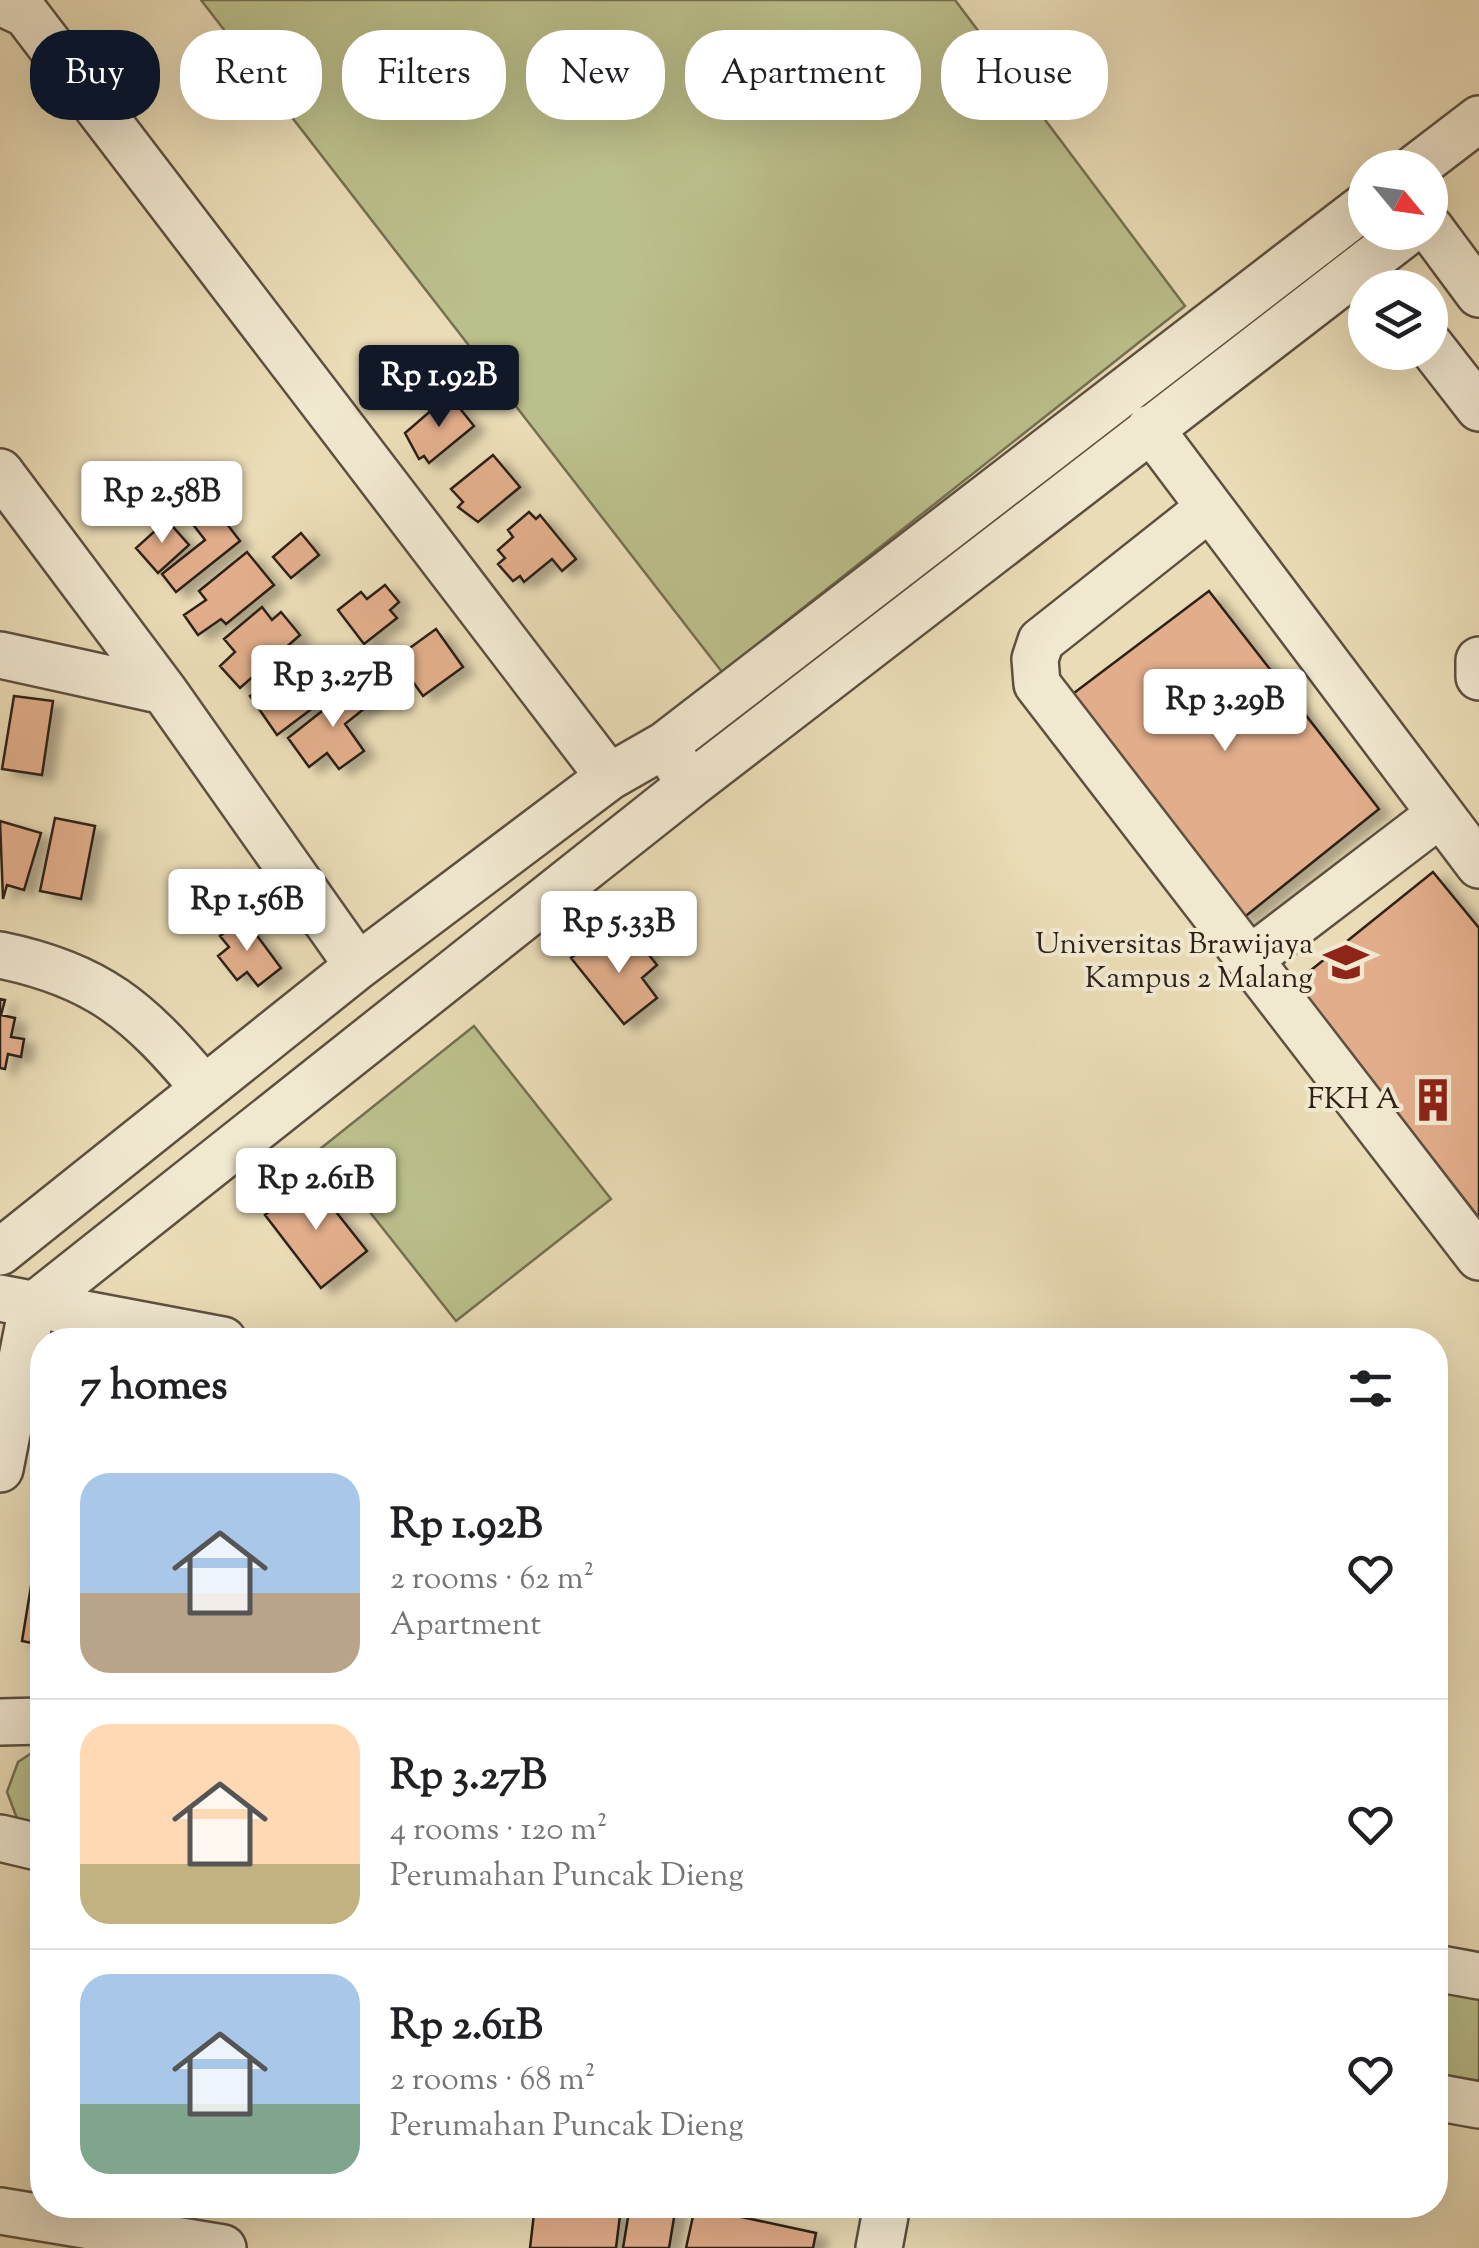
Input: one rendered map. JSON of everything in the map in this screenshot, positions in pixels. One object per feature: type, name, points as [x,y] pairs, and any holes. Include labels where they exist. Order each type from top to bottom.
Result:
[{"type":"street","points":[[0,2],[26,14],[610,777]]},
{"type":"street","points":[[1439,150],[1479,118]]},
{"type":"street","points":[[0,1252],[202,1086],[358,966],[610,777],[665,744],[1348,219]]},
{"type":"street","points":[[1446,250],[1479,294]]},
{"type":"street","points":[[0,1470],[16,1302],[602,855],[1150,428],[1348,293]]},
{"type":"street","points":[[1448,369],[1479,408]]},
{"type":"street","points":[[1150,428],[1479,865]]},
{"type":"street","points":[[0,472],[164,691],[358,966]]},
{"type":"street","points":[[1209,508],[1041,641],[1035,659],[1036,684],[1479,1257]]},
{"type":"street","points":[[0,655],[164,691]]},
{"type":"street","points":[[1479,660],[1479,676]]},
{"type":"street","points":[[665,744],[690,785]]},
{"type":"street","points":[[1250,960],[1440,814]]},
{"type":"street","points":[[0,955],[60,968],[96,984],[138,1018],[202,1086]]},
{"type":"street","points":[[16,1302],[158,1328]]},
{"type":"street","points":[[0,1722],[30,1721]]},
{"type":"street","points":[[0,1838],[30,1845]]},
{"type":"street","points":[[1448,1970],[1479,1976]]},
{"type":"street","points":[[1448,2099],[1479,2105]]},
{"type":"street","points":[[0,2210],[30,2216]]},
{"type":"street","points":[[40,2218],[159,2242],[223,2248]]},
{"type":"street","points":[[879,2248],[885,2218]]},
{"type":"green space","points":[[201,0],[955,0],[978,30],[941,30],[941,120],[1045,120],[1185,306],[722,672],[294,120],[322,120],[322,30],[224,30]]},
{"type":"green space","points":[[474,1026],[611,1199],[456,1321],[320,1149]]},
{"type":"green space","points":[[30,1754],[30,1828],[18,1821],[7,1792],[18,1762]]},
{"type":"green space","points":[[1448,1987],[1479,1993],[1479,2085],[1448,2079]]},
{"type":"building","points":[[449,395],[474,426],[429,463],[424,456],[419,459],[405,433]]},
{"type":"building","points":[[493,455],[520,487],[478,522],[458,507],[463,502],[451,489]]},
{"type":"building","points":[[207,498],[240,541],[176,592],[162,574],[205,540],[185,514]]},
{"type":"building","points":[[529,512],[536,519],[540,515],[576,559],[562,571],[552,559],[524,582],[520,576],[513,581],[498,564],[505,558],[498,550],[513,537],[508,530]]},
{"type":"building","points":[[167,520],[189,545],[158,573],[136,548]]},
{"type":"building","points":[[301,533],[319,555],[291,578],[273,557]]},
{"type":"building","points":[[247,552],[274,585],[226,624],[221,619],[198,635],[184,615],[206,600],[199,591]]},
{"type":"building","points":[[385,585],[399,602],[390,610],[397,618],[364,644],[338,610],[361,592],[367,599]]},
{"type":"building","points":[[1209,591],[1379,809],[1242,919],[1070,696]]},
{"type":"building","points":[[262,607],[272,620],[281,612],[300,635],[240,688],[220,666],[235,652],[224,639]]},
{"type":"building","points":[[436,629],[463,667],[423,696],[396,658]]},
{"type":"building","points":[[289,656],[307,682],[339,657],[354,677],[277,735],[250,696],[272,680],[266,673]]},
{"type":"building","points":[[360,681],[375,700],[345,724],[364,751],[339,769],[327,753],[309,767],[288,738]]},
{"type":"building","points":[[14,696],[53,701],[42,775],[2,769]]},
{"type":"building","points":[[55,818],[95,826],[81,899],[40,891]]},
{"type":"building","points":[[0,821],[41,833],[24,890],[7,885],[3,899]]},
{"type":"building","name":"FKH A","points":[[1433,872],[1479,928],[1479,1218],[1295,983]]},
{"type":"building","points":[[244,918],[281,968],[258,986],[247,972],[237,980],[218,956],[229,947],[220,936]]},
{"type":"building","points":[[633,935],[657,965],[642,978],[657,998],[624,1024],[571,958],[597,938],[610,954]]},
{"type":"building","points":[[0,999],[5,1000],[1,1015],[15,1018],[11,1037],[24,1039],[21,1057],[8,1054],[5,1069],[0,1068]]},
{"type":"building","points":[[310,1179],[367,1251],[321,1288],[265,1215]]},
{"type":"building","points":[[30,1592],[30,1643],[22,1641]]},
{"type":"building","points":[[533,2218],[620,2218],[616,2248],[530,2248]]},
{"type":"building","points":[[628,2218],[674,2218],[669,2248],[623,2248]]},
{"type":"building","points":[[693,2218],[746,2218],[816,2233],[813,2248],[686,2248]]},
{"type":"place","name":"Universitas Brawijaya Kampus 2 Malang","points":[[1346,962]]},
{"type":"place","name":"FKH A","points":[[1433,1100]]}]
